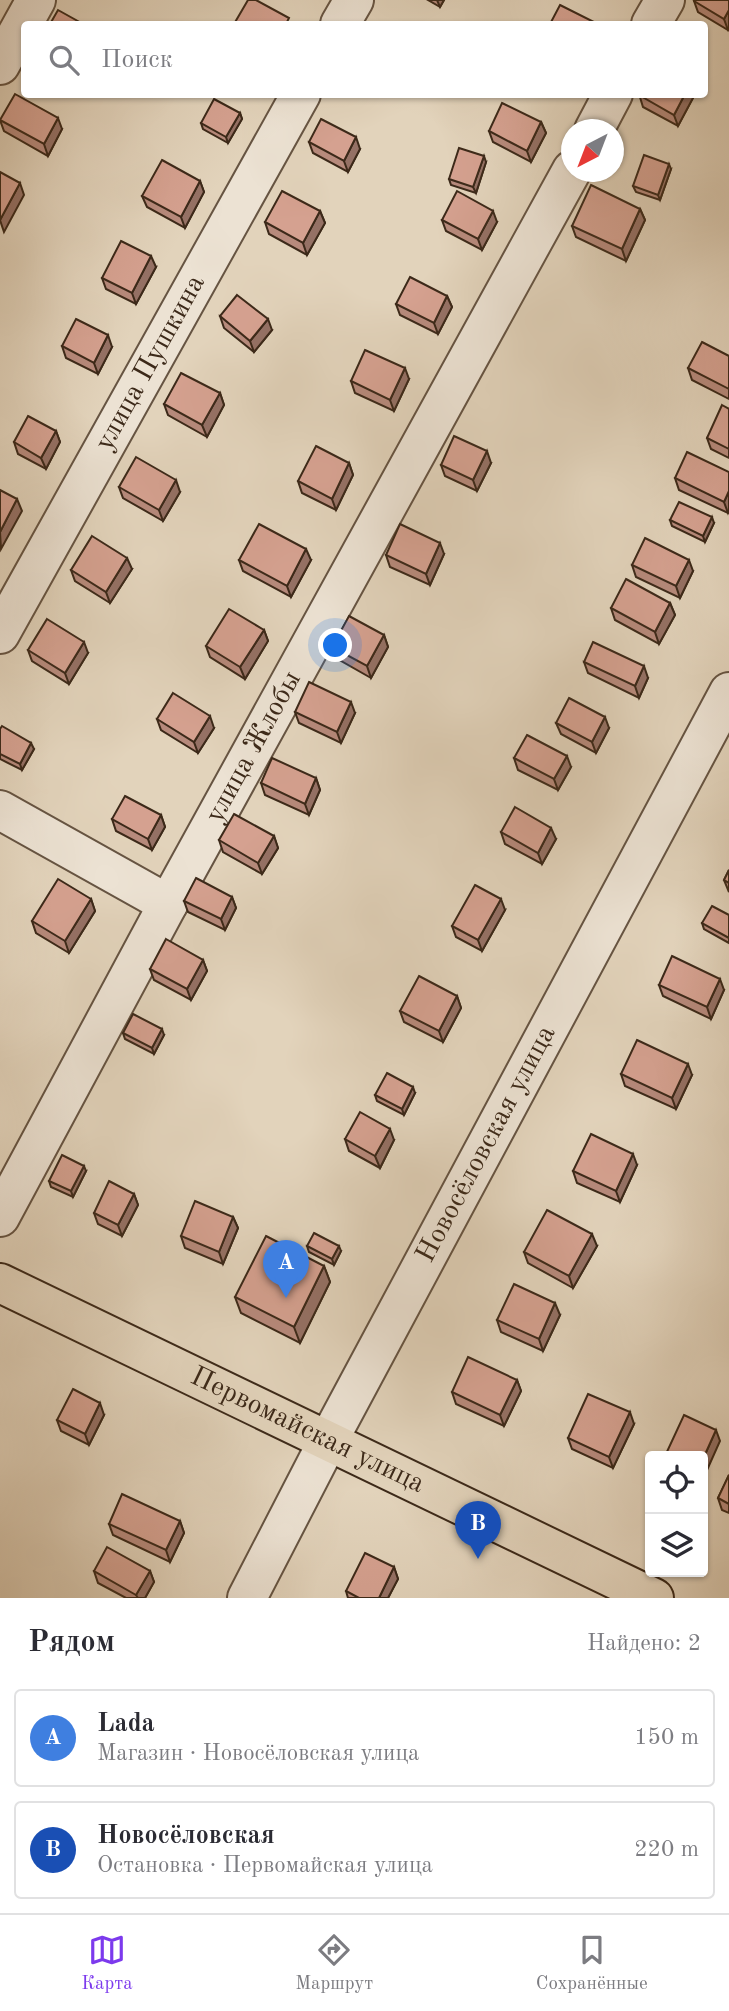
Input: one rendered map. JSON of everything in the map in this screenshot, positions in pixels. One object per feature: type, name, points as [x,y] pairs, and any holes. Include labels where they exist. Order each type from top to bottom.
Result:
[{"type":"main road","name":"Первомайская улица","points":[[0,1283],[654,1598]]},
{"type":"street","points":[[24,21],[36,0]]},
{"type":"street","points":[[342,21],[354,0]]},
{"type":"street","points":[[653,21],[665,0]]},
{"type":"street","points":[[0,65],[21,27]]},
{"type":"street","name":"улица Пушкина","points":[[0,634],[299,98]]},
{"type":"street","points":[[600,119],[611,98]]},
{"type":"street","name":"улица Жлобы","points":[[0,1217],[168,904],[565,182]]},
{"type":"street","name":"Новосёловская улица","points":[[247,1598],[328,1441],[729,692]]},
{"type":"street","points":[[0,810],[168,904]]},
{"type":"building","points":[[248,0],[256,0],[289,18],[288,21],[236,21]]},
{"type":"building","points":[[694,0],[729,0],[729,10],[724,19]]},
{"type":"building","points":[[560,5],[592,21],[552,21]]},
{"type":"building","points":[[58,10],[78,21],[52,21]]},
{"type":"building","points":[[15,94],[58,118],[44,144],[0,120]]},
{"type":"building","points":[[644,98],[683,98],[674,115]]},
{"type":"building","points":[[214,99],[240,113],[226,137],[201,123]]},
{"type":"building","points":[[502,103],[541,122],[527,151],[489,131]]},
{"type":"building","points":[[321,119],[356,137],[344,161],[309,142]]},
{"type":"building","points":[[459,148],[484,156],[473,187],[449,179]]},
{"type":"building","points":[[644,155],[669,164],[658,195],[633,186]]},
{"type":"building","points":[[162,160],[200,181],[181,217],[142,196]]},
{"type":"building","points":[[0,172],[20,183],[0,220]]},
{"type":"building","points":[[591,185],[640,209],[622,249],[572,226]]},
{"type":"building","points":[[282,191],[320,211],[303,243],[265,222]]},
{"type":"building","points":[[457,191],[493,211],[478,239],[442,220]]},
{"type":"building","points":[[121,241],[151,256],[132,293],[102,278]]},
{"type":"building","points":[[410,277],[447,296],[434,323],[396,304]]},
{"type":"building","points":[[237,295],[268,319],[250,341],[220,316]]},
{"type":"building","points":[[76,319],[108,335],[94,363],[62,346]]},
{"type":"building","points":[[702,342],[729,356],[729,389],[688,368]]},
{"type":"building","points":[[365,350],[405,368],[390,400],[351,381]]},
{"type":"building","points":[[181,373],[220,393],[202,425],[164,404]]},
{"type":"building","points":[[722,405],[729,409],[729,449],[707,438]]},
{"type":"building","points":[[28,416],[56,431],[41,458],[14,442]]},
{"type":"building","points":[[454,436],[487,451],[473,480],[441,465]]},
{"type":"building","points":[[316,446],[349,463],[332,499],[298,481]]},
{"type":"building","points":[[687,452],[729,472],[729,491],[724,502],[675,478]]},
{"type":"building","points":[[136,457],[176,480],[159,510],[119,487]]},
{"type":"building","points":[[0,490],[17,499],[0,532]]},
{"type":"building","points":[[679,502],[712,517],[703,536],[670,520]]},
{"type":"building","points":[[259,524],[306,549],[287,586],[239,560]]},
{"type":"building","points":[[400,524],[440,543],[426,574],[386,555]]},
{"type":"building","points":[[92,536],[127,558],[106,592],[71,570]]},
{"type":"building","points":[[645,538],[689,560],[676,586],[632,565]]},
{"type":"building","points":[[626,579],[670,603],[655,632],[611,608]]},
{"type":"building","points":[[229,609],[264,630],[240,667],[206,646]]},
{"type":"building","points":[[349,616],[384,635],[367,666],[332,647]]},
{"type":"building","points":[[47,619],[84,642],[65,673],[28,650]]},
{"type":"building","points":[[593,642],[644,666],[635,686],[584,662]]},
{"type":"building","points":[[309,682],[351,702],[337,732],[295,712]]},
{"type":"building","points":[[173,693],[210,716],[194,742],[157,719]]},
{"type":"building","points":[[569,698],[605,717],[592,742],[556,723]]},
{"type":"building","points":[[2,726],[31,743],[20,764],[0,754]]},
{"type":"building","points":[[527,735],[567,756],[554,779],[514,758]]},
{"type":"building","points":[[272,758],[316,778],[305,804],[261,783]]},
{"type":"building","points":[[125,796],[161,815],[148,839],[112,819]]},
{"type":"building","points":[[515,807],[551,828],[538,853],[501,832]]},
{"type":"building","points":[[234,814],[274,836],[258,863],[219,840]]},
{"type":"building","points":[[729,870],[729,883],[724,880]]},
{"type":"building","points":[[196,878],[232,897],[221,919],[184,901]]},
{"type":"building","points":[[58,879],[91,899],[65,941],[32,921]]},
{"type":"building","points":[[475,885],[501,899],[478,940],[452,926]]},
{"type":"building","points":[[712,906],[729,915],[729,938],[702,923]]},
{"type":"building","points":[[166,939],[203,960],[187,989],[150,969]]},
{"type":"building","points":[[672,956],[720,979],[707,1007],[659,985]]},
{"type":"building","points":[[419,976],[457,996],[439,1031],[400,1011]]},
{"type":"building","points":[[133,1014],[162,1029],[152,1048],[123,1033]]},
{"type":"building","points":[[637,1040],[688,1064],[672,1098],[621,1074]]},
{"type":"building","points":[[387,1073],[413,1087],[402,1109],[375,1095]]},
{"type":"building","points":[[360,1112],[390,1129],[375,1156],[345,1139]]},
{"type":"building","points":[[591,1134],[633,1154],[616,1191],[573,1171]]},
{"type":"building","points":[[62,1155],[84,1166],[71,1191],[49,1181]]},
{"type":"building","points":[[109,1181],[134,1194],[118,1225],[94,1213]]},
{"type":"building","points":[[195,1201],[233,1217],[219,1252],[181,1236]]},
{"type":"building","points":[[547,1210],[592,1234],[569,1276],[524,1252]]},
{"type":"building","points":[[314,1233],[339,1246],[332,1259],[307,1246]]},
{"type":"building","points":[[266,1236],[324,1266],[294,1327],[235,1297]]},
{"type":"building","points":[[514,1284],[555,1303],[539,1339],[497,1320]]},
{"type":"building","points":[[468,1357],[517,1380],[500,1415],[452,1392]]},
{"type":"building","points":[[73,1389],[100,1403],[85,1434],[57,1420]]},
{"type":"building","points":[[588,1394],[630,1412],[609,1457],[568,1438]]},
{"type":"building","points":[[684,1415],[716,1430],[707,1451],[667,1451]]},
{"type":"building","points":[[729,1475],[729,1504],[718,1498]]},
{"type":"building","points":[[122,1494],[180,1521],[166,1550],[109,1524]]},
{"type":"building","points":[[107,1547],[150,1571],[136,1595],[94,1571]]},
{"type":"building","points":[[365,1553],[394,1567],[379,1598],[359,1598],[346,1591]]},
{"type":"place","name":"Lada","points":[[286,1298]]},
{"type":"place","name":"Новосёловская","points":[[478,1559]]}]
